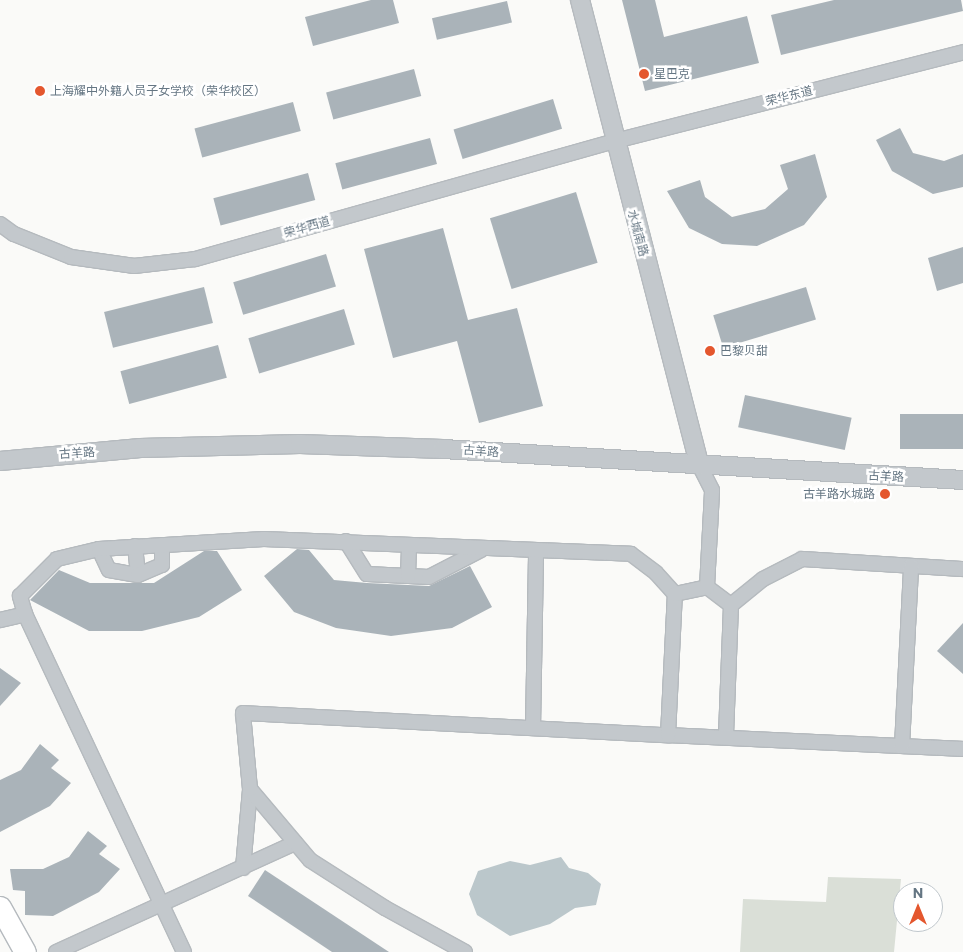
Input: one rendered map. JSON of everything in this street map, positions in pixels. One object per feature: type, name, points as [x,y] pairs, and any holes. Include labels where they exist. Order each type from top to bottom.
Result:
[{"type":"main road","points":[[0,907],[24,952]]},
{"type":"street","name":"水城南路","points":[[580,0],[698,465]]},
{"type":"street","name":"荣华东道","points":[[615,141],[963,52]]},
{"type":"street","name":"荣华西道","points":[[0,224],[14,234],[71,257],[134,266],[195,259],[615,141]]},
{"type":"street","name":"古羊路","points":[[0,461],[140,448],[300,444],[443,449],[963,480]]},
{"type":"street","points":[[698,465],[712,490],[707,587]]},
{"type":"street","points":[[184,952],[25,614],[20,596],[57,559],[99,548],[264,539],[346,541],[482,550],[631,554],[656,572],[675,594],[668,735]]},
{"type":"street","points":[[346,541],[367,574],[429,577],[482,550]]},
{"type":"street","points":[[99,548],[109,570],[138,576],[162,564],[162,545]]},
{"type":"street","points":[[408,576],[409,545]]},
{"type":"street","points":[[135,546],[138,576]]},
{"type":"street","points":[[533,728],[536,552]]},
{"type":"street","points":[[726,737],[731,605],[763,579],[802,559],[961,571]]},
{"type":"street","points":[[902,746],[911,566]]},
{"type":"street","points":[[675,594],[707,587],[731,605]]},
{"type":"street","points":[[0,620],[25,614]]},
{"type":"street","points":[[243,868],[250,788],[243,713],[963,748]]},
{"type":"street","points":[[250,788],[310,860],[385,908],[465,952]]},
{"type":"street","points":[[56,952],[163,906],[295,842]]},
{"type":"shaded area","points":[[561,857],[569,868],[588,873],[601,884],[596,905],[575,908],[550,924],[510,936],[477,915],[469,894],[478,871],[510,861],[530,865]]},
{"type":"shaded area","points":[[828,877],[901,879],[901,882],[893,882],[893,932],[896,932],[894,952],[740,952],[743,899],[826,902]]},
{"type":"building","points":[[371,0],[393,0],[399,23],[313,46],[305,17]]},
{"type":"building","points":[[622,0],[655,0],[664,37],[747,16],[759,63],[645,91]]},
{"type":"building","points":[[834,0],[961,0],[963,11],[781,55],[771,15]]},
{"type":"building","points":[[507,1],[512,22],[437,40],[432,18]]},
{"type":"building","points":[[414,69],[421,96],[333,120],[326,93]]},
{"type":"building","points":[[553,99],[562,129],[463,159],[454,129]]},
{"type":"building","points":[[293,102],[301,131],[202,157],[194,128]]},
{"type":"building","points":[[900,128],[913,153],[944,161],[963,154],[963,187],[933,194],[892,171],[876,140]]},
{"type":"building","points":[[430,138],[437,164],[342,189],[335,163]]},
{"type":"building","points":[[815,154],[827,197],[804,225],[757,246],[722,244],[689,228],[667,191],[700,180],[705,197],[732,217],[765,209],[788,189],[780,165]]},
{"type":"building","points":[[308,173],[315,200],[221,225],[213,198]]},
{"type":"building","points":[[576,192],[598,263],[512,289],[490,218]]},
{"type":"building","points":[[443,228],[468,320],[517,308],[543,406],[479,423],[457,341],[393,358],[364,249]]},
{"type":"building","points":[[963,247],[963,283],[937,291],[928,258]]},
{"type":"building","points":[[326,254],[336,287],[243,315],[233,282]]},
{"type":"building","points":[[204,287],[213,323],[113,348],[104,312]]},
{"type":"building","points":[[806,287],[816,320],[723,348],[713,315]]},
{"type":"building","points":[[344,309],[355,344],[259,374],[248,338]]},
{"type":"building","points":[[218,345],[227,378],[129,404],[120,371]]},
{"type":"building","points":[[745,395],[852,418],[845,450],[738,427]]},
{"type":"building","points":[[900,414],[963,414],[963,449],[900,449]]},
{"type":"building","points":[[297,549],[309,550],[334,580],[429,586],[470,566],[492,607],[452,628],[391,636],[336,628],[294,612],[264,576]]},
{"type":"building","points":[[204,551],[217,551],[242,590],[199,617],[142,631],[89,631],[30,600],[59,570],[90,583],[154,583]]},
{"type":"building","points":[[963,623],[963,674],[937,651]]},
{"type":"building","points":[[0,668],[21,683],[0,706]]},
{"type":"building","points":[[40,744],[59,760],[51,768],[71,783],[50,806],[0,832],[0,780],[21,770]]},
{"type":"building","points":[[88,831],[107,846],[99,854],[120,869],[99,892],[53,916],[25,915],[25,891],[13,890],[10,869],[43,869],[69,857]]},
{"type":"building","points":[[265,870],[389,952],[332,952],[248,896]]},
{"type":"place","name":"星巴克","points":[[644,74]]},
{"type":"place","name":"上海耀中外籍人员子女学校（荣华校区）","points":[[40,91]]},
{"type":"place","name":"巴黎贝甜","points":[[710,351]]},
{"type":"place","name":"古羊路水城路","points":[[885,494]]}]
